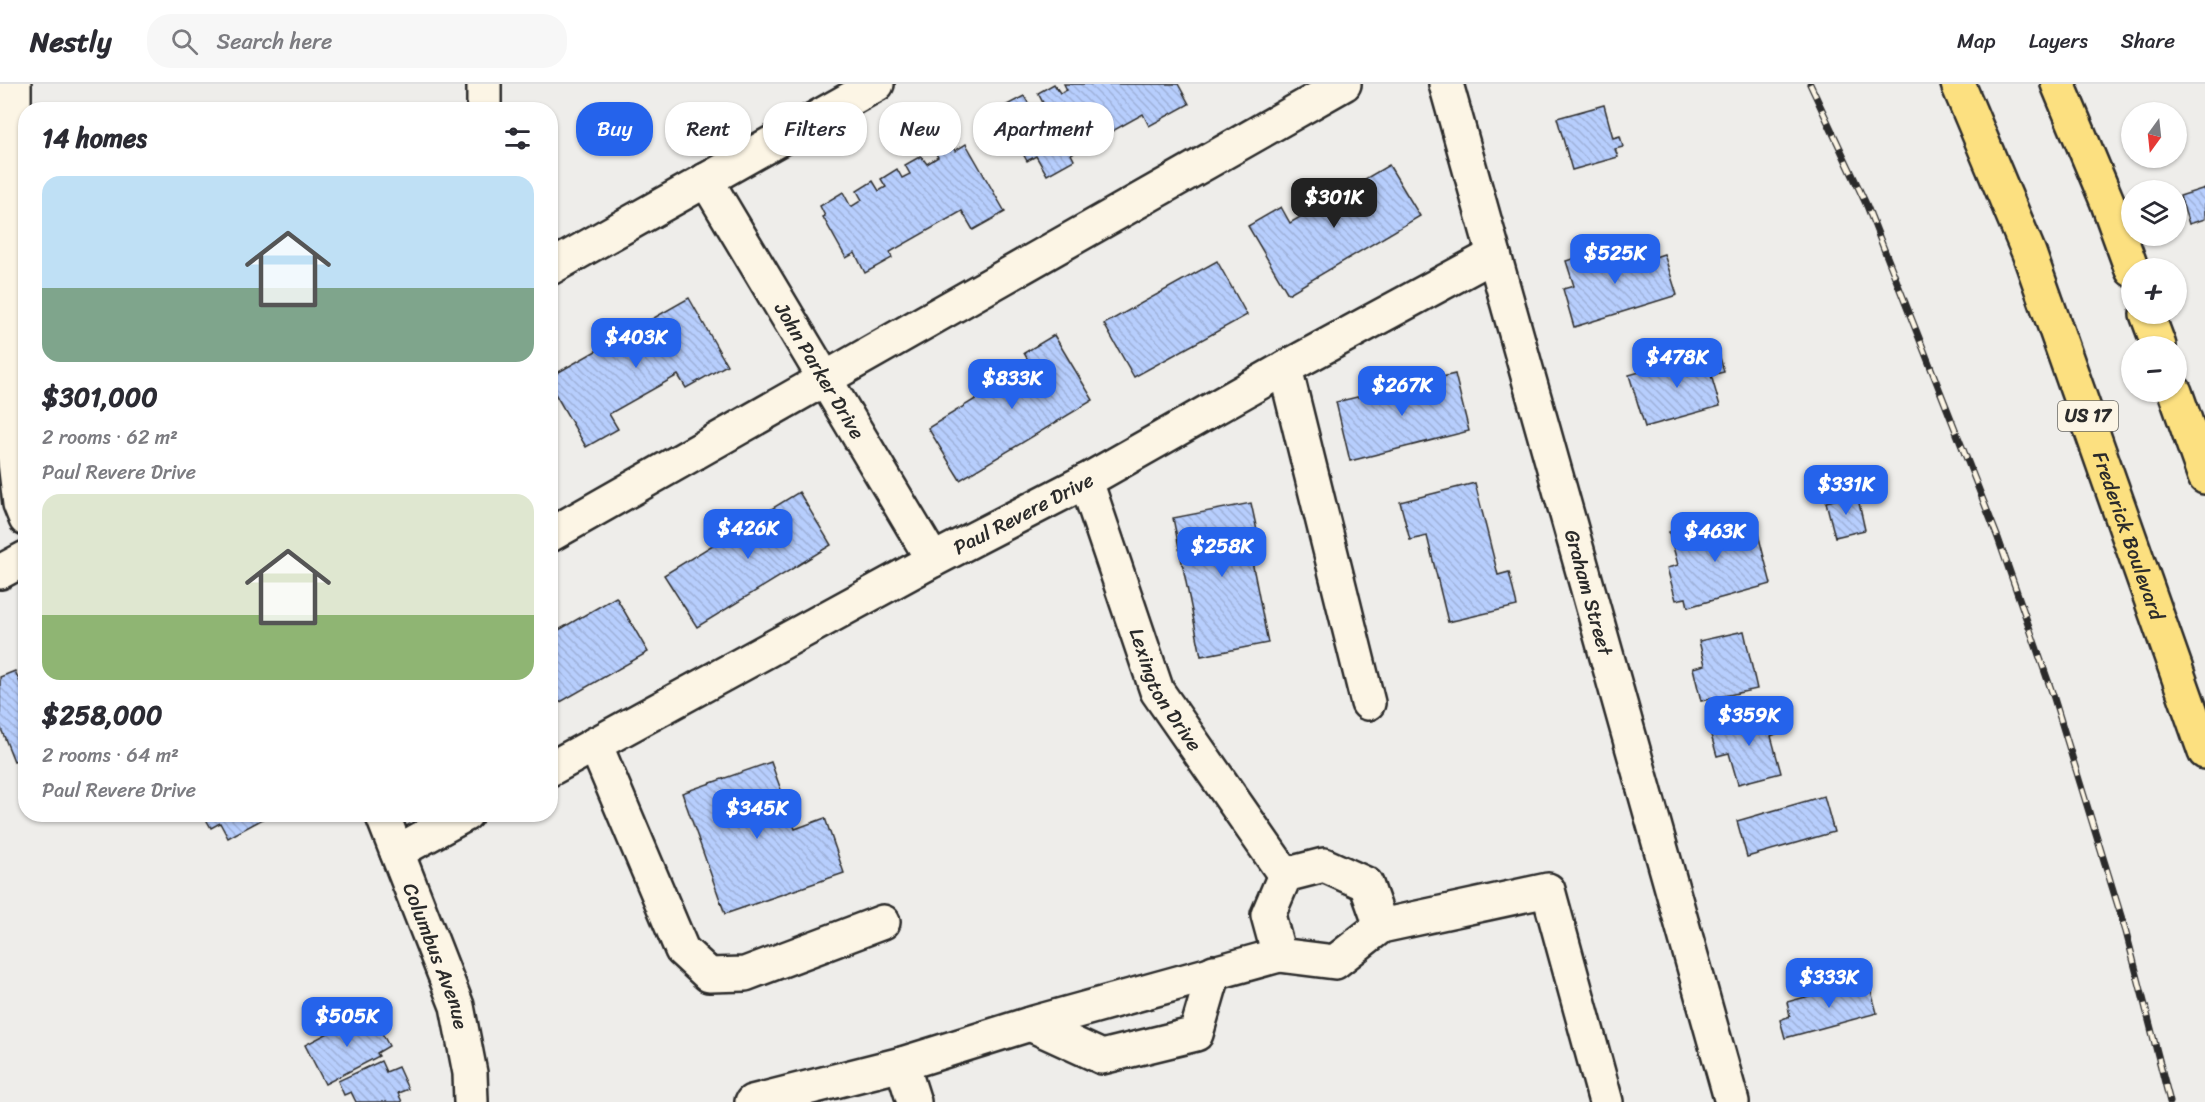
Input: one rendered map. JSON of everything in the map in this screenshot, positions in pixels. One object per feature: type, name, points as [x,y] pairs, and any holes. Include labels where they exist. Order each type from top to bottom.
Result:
[{"type":"main road","name":"Frederick Boulevard","points":[[1958,84],[2029,253],[2205,752]]},
{"type":"main road","points":[[2058,84],[2107,201],[2128,258]]},
{"type":"main road","points":[[2179,402],[2205,477]]},
{"type":"street","points":[[14,84],[14,453],[18,487]]},
{"type":"street","points":[[484,84],[484,102]]},
{"type":"street","points":[[558,263],[877,84]]},
{"type":"street","points":[[558,530],[1344,84]]},
{"type":"street","name":"Graham Street","points":[[1446,84],[1732,1102]]},
{"type":"street","name":"John Parker Drive","points":[[706,180],[933,560]]},
{"type":"street","name":"Paul Revere Drive","points":[[558,765],[933,560],[1086,482],[1285,368],[1494,255]]},
{"type":"street","points":[[1285,368],[1368,703]]},
{"type":"street","name":"Lexington Drive","points":[[1086,482],[1157,691],[1285,875]]},
{"type":"street","points":[[0,572],[18,562]]},
{"type":"street","points":[[595,744],[682,950],[709,975],[745,974],[883,922]]},
{"type":"street","name":"Columbus Avenue","points":[[385,822],[457,1006],[470,1073],[471,1102]]},
{"type":"street","points":[[397,852],[451,822]]},
{"type":"street","points":[[1279,955],[1268,915],[1285,875],[1324,865],[1366,884],[1381,926]]},
{"type":"street","points":[[752,1102],[902,1064],[1030,1024],[1279,955],[1335,962],[1381,926],[1548,890],[1606,1102]]},
{"type":"street","points":[[1030,1024],[1102,1057],[1196,1034],[1214,972]]},
{"type":"street","points":[[902,1064],[914,1102]]},
{"type":"building","points":[[1054,84],[1060,93],[1067,90],[1064,84],[1178,84],[1189,104],[1149,126],[1143,114],[1114,130],[1114,102],[1042,102],[1038,93]]},
{"type":"building","points":[[1024,96],[1028,102],[1012,102]]},
{"type":"building","points":[[1604,105],[1613,138],[1620,136],[1623,147],[1615,149],[1618,157],[1572,170],[1557,118]]},
{"type":"building","points":[[966,144],[1005,212],[973,230],[962,211],[890,252],[892,258],[865,273],[855,253],[846,258],[823,217],[825,216],[820,206],[843,192],[851,207],[862,200],[857,191],[873,181],[879,191],[886,187],[881,179],[897,169],[902,178],[910,174],[905,165],[921,156],[927,164],[938,157],[961,156],[961,147]]},
{"type":"building","points":[[1024,156],[1036,156],[1027,161]]},
{"type":"building","points":[[1036,156],[1072,156],[1074,160],[1047,175]]},
{"type":"building","points":[[1389,165],[1420,216],[1288,294],[1248,226],[1281,207],[1290,223]]},
{"type":"building","points":[[2205,188],[2205,219],[2189,224],[2187,194]]},
{"type":"building","points":[[1617,245],[1624,267],[1664,254],[1677,295],[1574,327],[1563,289],[1574,286],[1566,261]]},
{"type":"building","points":[[1217,261],[1247,315],[1134,377],[1104,324]]},
{"type":"building","points":[[689,298],[727,365],[686,388],[678,375],[609,414],[618,429],[586,447],[558,399],[558,372]]},
{"type":"building","points":[[1054,335],[1093,400],[960,480],[928,428],[1031,365],[1024,353]]},
{"type":"building","points":[[1718,350],[1724,372],[1711,375],[1720,406],[1645,427],[1629,375]]},
{"type":"building","points":[[1455,374],[1469,431],[1350,461],[1336,402]]},
{"type":"building","points":[[1475,483],[1498,575],[1509,572],[1517,606],[1448,622],[1427,536],[1410,540],[1400,502]]},
{"type":"building","points":[[799,492],[831,545],[697,627],[664,575]]},
{"type":"building","points":[[1857,494],[1865,530],[1835,537],[1826,502]]},
{"type":"building","points":[[1251,503],[1261,549],[1250,551],[1268,643],[1201,656],[1173,518]]},
{"type":"building","points":[[1724,517],[1732,542],[1758,534],[1771,584],[1688,607],[1686,598],[1676,600],[1667,568],[1678,565],[1669,532]]},
{"type":"building","points":[[616,597],[648,652],[558,703],[558,630]]},
{"type":"building","points":[[1744,631],[1757,689],[1701,701],[1693,668],[1705,665],[1699,641]]},
{"type":"building","points":[[15,671],[18,678],[18,760],[14,761],[0,726],[0,677]]},
{"type":"building","points":[[1772,712],[1778,733],[1771,736],[1781,773],[1738,784],[1729,753],[1717,756],[1709,728]]},
{"type":"building","points":[[771,762],[795,829],[825,818],[844,873],[725,914],[682,793]]},
{"type":"building","points":[[1824,796],[1834,832],[1747,857],[1737,821]]},
{"type":"building","points":[[208,822],[257,822],[228,838],[220,823],[211,828]]},
{"type":"building","points":[[1868,980],[1877,1013],[1785,1038],[1780,1020],[1790,1016],[1787,1002]]},
{"type":"building","points":[[359,1017],[362,1023],[373,1017],[389,1046],[377,1053],[379,1056],[325,1084],[305,1045]]},
{"type":"building","points":[[381,1061],[386,1072],[398,1067],[408,1089],[398,1093],[402,1102],[356,1102],[351,1092],[344,1095],[338,1081]]},
{"type":"railway","points":[[1810,84],[1867,206],[1998,538],[2053,695],[2126,932],[2170,1102]]}]
